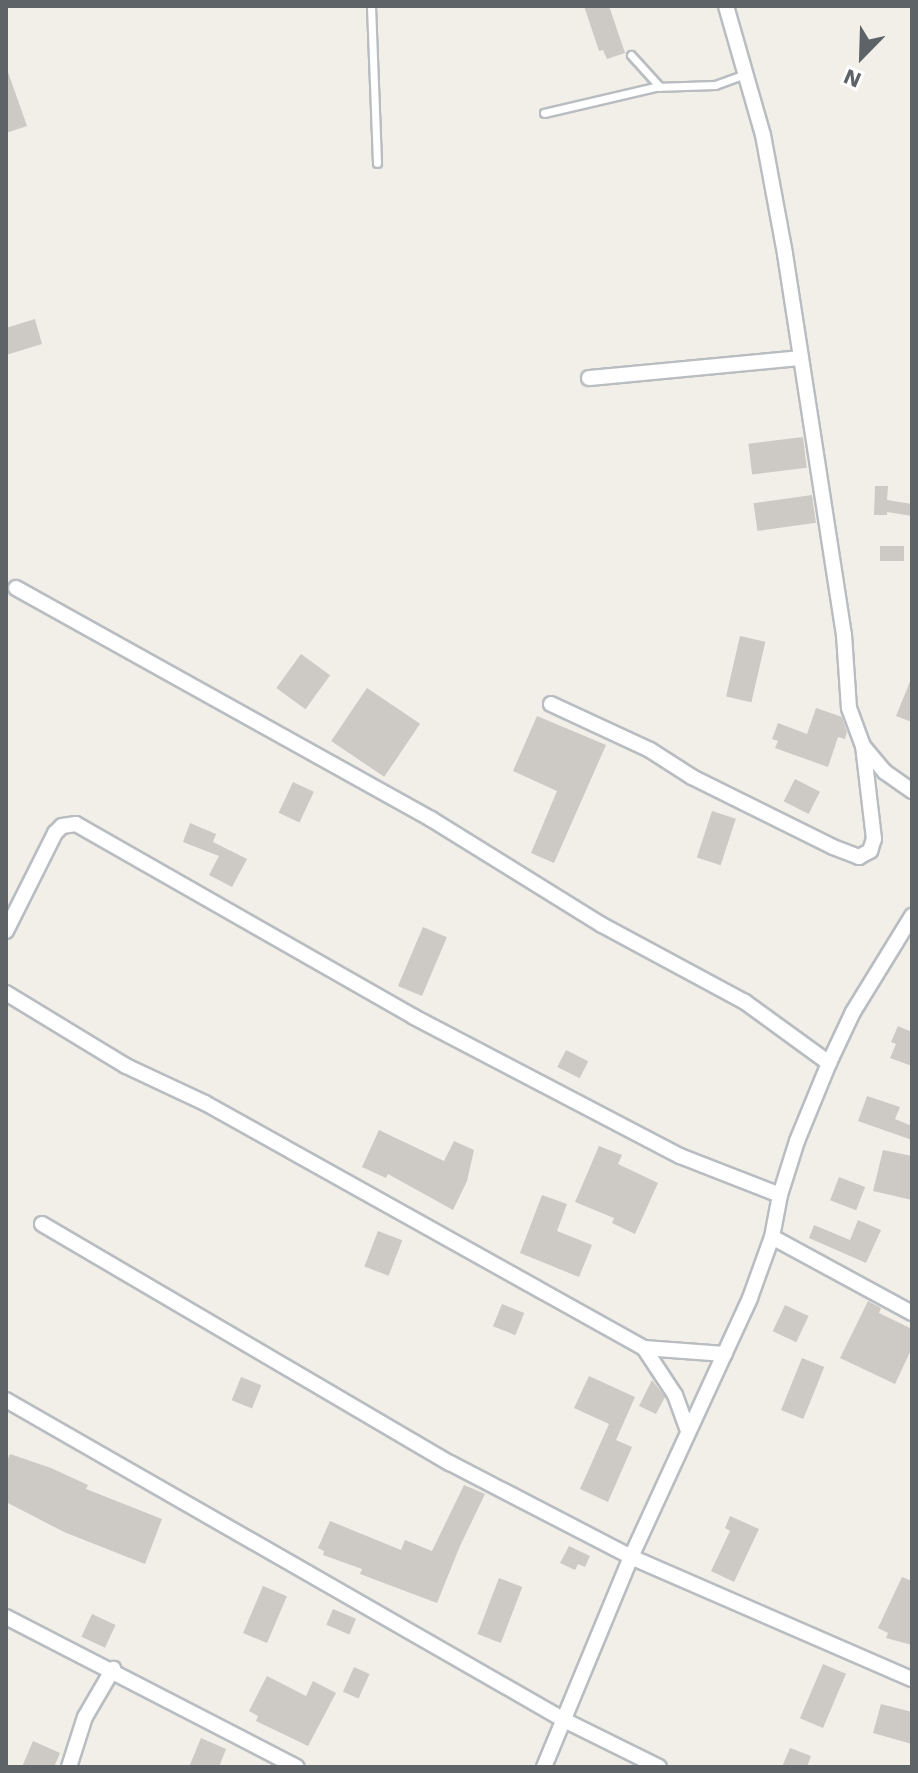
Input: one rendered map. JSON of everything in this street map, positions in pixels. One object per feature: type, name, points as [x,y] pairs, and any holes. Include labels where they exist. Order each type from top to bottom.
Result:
[{"type":"street","points":[[551,704],[650,750],[692,777],[833,847],[859,857],[870,851],[874,839],[863,746],[849,708],[844,635],[763,135],[726,6]]},
{"type":"street","points":[[589,378],[800,358]]},
{"type":"street","points":[[16,588],[431,819],[602,925],[737,997],[829,1063]]},
{"type":"street","points":[[863,746],[885,772],[912,791]]},
{"type":"street","points":[[6,931],[55,833],[62,826],[76,824],[414,1017],[680,1156],[780,1195]]},
{"type":"street","points":[[544,1767],[631,1557],[762,1268],[780,1195],[829,1063],[866,989],[912,916]]},
{"type":"street","points":[[6,993],[126,1066],[205,1103],[644,1348],[725,1354]]},
{"type":"street","points":[[42,1224],[450,1463],[631,1557],[912,1679]]},
{"type":"street","points":[[772,1237],[912,1313]]},
{"type":"street","points":[[644,1348],[675,1395],[688,1430]]},
{"type":"street","points":[[6,1400],[564,1720],[659,1767]]},
{"type":"street","points":[[6,1617],[113,1669],[297,1767]]},
{"type":"street","points":[[69,1767],[85,1717],[113,1669]]},
{"type":"lane","points":[[371,6],[377,163]]},
{"type":"lane","points":[[631,55],[660,87]]},
{"type":"lane","points":[[544,113],[660,87],[715,85],[746,74]]},
{"type":"building","points":[[584,6],[609,6],[625,53],[607,59],[603,50],[599,51]]},
{"type":"building","points":[[6,73],[27,126],[6,133]]},
{"type":"building","points":[[35,319],[42,344],[6,355],[6,328]]},
{"type":"building","points":[[803,437],[807,468],[752,474],[748,444]]},
{"type":"building","points":[[875,486],[888,486],[887,500],[912,504],[912,516],[887,512],[887,515],[874,515]]},
{"type":"building","points":[[812,495],[816,523],[757,531],[754,503]]},
{"type":"building","points":[[880,546],[904,546],[904,561],[880,561]]},
{"type":"building","points":[[740,636],[765,642],[751,702],[726,696]]},
{"type":"building","points":[[301,654],[330,675],[305,709],[276,688]]},
{"type":"building","points":[[912,679],[912,722],[896,716]]},
{"type":"building","points":[[367,688],[420,724],[384,777],[331,741]]},
{"type":"building","points":[[816,708],[842,717],[847,732],[845,739],[838,737],[828,767],[775,748],[778,741],[772,739],[778,723],[807,734]]},
{"type":"building","points":[[537,716],[606,745],[554,863],[531,853],[557,791],[513,771]]},
{"type":"building","points":[[795,779],[820,792],[809,814],[784,801]]},
{"type":"building","points":[[293,782],[314,792],[299,823],[279,813]]},
{"type":"building","points":[[712,811],[736,819],[721,865],[697,858]]},
{"type":"building","points":[[190,823],[216,834],[213,842],[247,859],[232,887],[209,875],[219,856],[183,842]]},
{"type":"building","points":[[423,927],[447,937],[422,996],[398,986]]},
{"type":"building","points":[[898,1026],[912,1032],[912,1066],[890,1058],[896,1044],[891,1042]]},
{"type":"building","points":[[566,1050],[588,1061],[580,1078],[557,1067]]},
{"type":"building","points":[[867,1096],[900,1107],[895,1119],[912,1126],[912,1140],[858,1121]]},
{"type":"building","points":[[379,1130],[444,1161],[454,1141],[474,1150],[467,1181],[453,1210],[388,1174],[386,1178],[362,1167]]},
{"type":"building","points":[[599,1146],[622,1155],[618,1164],[658,1183],[635,1234],[612,1223],[614,1218],[575,1202]]},
{"type":"building","points":[[883,1150],[912,1156],[912,1200],[873,1191]]},
{"type":"building","points":[[839,1177],[865,1187],[856,1210],[830,1200]]},
{"type":"building","points":[[542,1195],[567,1204],[557,1231],[592,1245],[579,1277],[520,1253]]},
{"type":"building","points":[[858,1220],[881,1230],[866,1263],[809,1238],[814,1225],[850,1240]]},
{"type":"building","points":[[378,1231],[402,1240],[389,1276],[364,1266]]},
{"type":"building","points":[[868,1301],[881,1308],[879,1313],[912,1329],[912,1348],[895,1384],[840,1358]]},
{"type":"building","points":[[502,1304],[524,1313],[515,1335],[493,1326]]},
{"type":"building","points":[[785,1305],[809,1316],[796,1342],[773,1331]]},
{"type":"building","points":[[802,1358],[824,1367],[803,1419],[781,1410]]},
{"type":"building","points":[[589,1376],[635,1397],[616,1440],[632,1447],[608,1502],[580,1489],[609,1424],[574,1408]]},
{"type":"building","points":[[241,1377],[261,1385],[252,1408],[232,1400]]},
{"type":"building","points":[[652,1380],[665,1397],[656,1414],[639,1406]]},
{"type":"building","points":[[10,1454],[51,1468],[88,1485],[86,1489],[162,1519],[145,1564],[64,1532],[6,1502],[6,1463]]},
{"type":"building","points":[[464,1485],[485,1494],[437,1603],[360,1574],[362,1569],[323,1555],[324,1551],[318,1548],[330,1521],[401,1550],[405,1540],[432,1551]]},
{"type":"building","points":[[730,1516],[759,1529],[734,1582],[711,1571],[730,1531],[725,1528]]},
{"type":"building","points":[[569,1546],[590,1556],[585,1567],[578,1564],[575,1570],[560,1563]]},
{"type":"building","points":[[902,1577],[912,1581],[912,1645],[886,1638],[888,1633],[878,1628]]},
{"type":"building","points":[[499,1578],[522,1587],[501,1643],[477,1634]]},
{"type":"building","points":[[263,1586],[287,1596],[267,1643],[243,1633]]},
{"type":"building","points":[[333,1609],[356,1619],[349,1634],[326,1625]]},
{"type":"building","points":[[92,1614],[116,1625],[105,1648],[81,1637]]},
{"type":"building","points":[[823,1664],[846,1674],[823,1728],[800,1718]]},
{"type":"building","points":[[354,1667],[370,1674],[359,1699],[343,1692]]},
{"type":"building","points":[[267,1676],[306,1696],[313,1681],[336,1693],[308,1746],[256,1721],[258,1716],[249,1711]]},
{"type":"building","points":[[881,1704],[912,1712],[912,1744],[873,1733]]},
{"type":"building","points":[[201,1738],[226,1749],[219,1767],[189,1767]]},
{"type":"building","points":[[33,1741],[60,1753],[54,1767],[22,1767]]},
{"type":"building","points":[[790,1748],[811,1756],[807,1767],[782,1767]]}]
